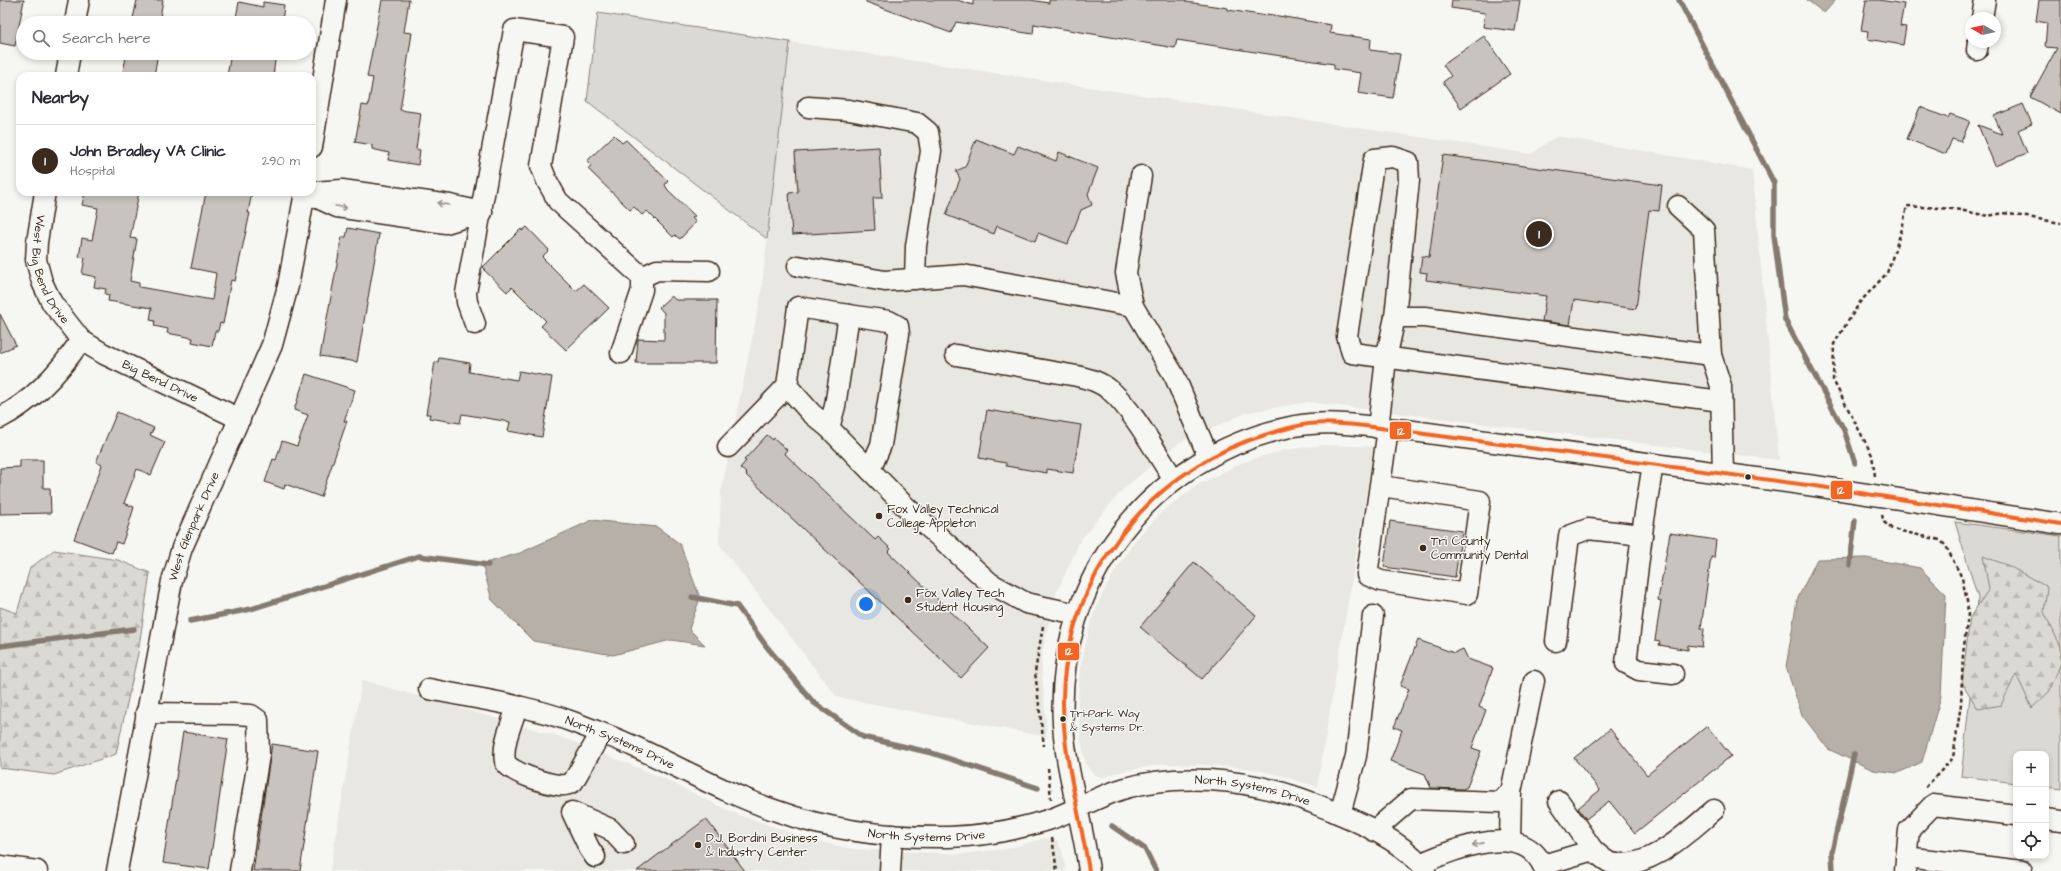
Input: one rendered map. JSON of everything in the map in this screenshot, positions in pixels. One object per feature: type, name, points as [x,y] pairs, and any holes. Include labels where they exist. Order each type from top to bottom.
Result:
[{"type":"street","points":[[76,16],[79,0]]},
{"type":"street","points":[[316,122],[336,0]]},
{"type":"street","points":[[1983,12],[1985,0]]},
{"type":"street","points":[[475,324],[467,302],[466,294],[514,30],[563,37],[541,166],[547,181],[558,200],[642,277],[642,290],[621,353]]},
{"type":"street","points":[[67,72],[69,60]]},
{"type":"street","points":[[808,107],[849,110],[917,123],[928,132],[931,151],[916,246],[915,279]]},
{"type":"street","points":[[1381,486],[1480,500],[1467,594],[1380,581],[1367,575],[1381,486],[1386,359],[1395,317],[1409,180],[1408,162],[1394,157],[1374,159],[1347,336],[1352,354],[1386,359],[1721,401]]},
{"type":"street","points":[[1141,176],[1126,273],[1133,306],[1175,377],[1208,456]]},
{"type":"street","points":[[316,192],[342,190],[450,205],[482,212]]},
{"type":"street","name":"West Big Bend Drive","points":[[44,196],[37,242],[36,260],[42,282],[52,303],[81,340]]},
{"type":"street","name":"West Glenpark Drive","points":[[117,871],[165,611],[182,548],[272,345],[281,316],[296,248],[304,196]]},
{"type":"street","points":[[314,196],[337,207],[446,223],[482,212]]},
{"type":"street","points":[[1678,206],[1704,230],[1711,355],[1721,386],[1723,474]]},
{"type":"street","points":[[798,266],[885,281],[963,275],[1133,306]]},
{"type":"street","points":[[642,277],[657,270],[709,271]]},
{"type":"street","points":[[728,447],[787,386],[798,307],[889,321],[898,326],[899,334],[881,445],[870,470]]},
{"type":"street","points":[[829,428],[835,406],[849,315]]},
{"type":"street","points":[[1395,317],[1424,317],[1711,355]]},
{"type":"street","points":[[0,418],[20,405],[45,384],[68,360],[81,340]]},
{"type":"street","name":"Big Bend Drive","points":[[81,340],[104,354],[240,419]]},
{"type":"street","points":[[956,355],[1095,380],[1111,391],[1131,416],[1174,480]]},
{"type":"street","points":[[787,386],[811,413],[829,428],[904,506],[990,583],[1026,603],[1077,614]]},
{"type":"street","points":[[1089,871],[1066,756],[1063,723],[1065,677],[1077,614],[1092,578],[1118,534],[1150,500],[1174,480],[1208,456],[1255,436],[1296,426],[1341,424],[1383,428],[1653,464],[2061,524]]},
{"type":"street","points":[[1653,464],[1642,535],[1626,663],[1639,670],[1673,674]]},
{"type":"street","points":[[1556,641],[1569,536],[1588,529],[1642,535]]},
{"type":"street","points":[[1340,814],[1356,756],[1373,616]]},
{"type":"street","points":[[1510,841],[1512,792],[1534,681]]},
{"type":"street","name":"North Systems Drive","points":[[429,689],[517,707],[569,721],[630,744],[720,788],[776,811],[801,819],[846,828],[892,835],[943,837],[978,835],[1011,830],[1050,820],[1123,788],[1145,783],[1174,780],[1206,780],[1238,784],[1286,794],[1340,814],[1374,831],[1415,865],[1471,845],[1494,841],[1510,841],[1526,847],[1544,868]]},
{"type":"street","points":[[517,707],[506,744],[505,762],[511,770],[558,786],[567,785],[573,782],[601,733]]},
{"type":"street","points":[[146,713],[251,715],[258,720],[260,755],[240,871]]},
{"type":"street","points":[[567,785],[572,812],[589,848],[595,857]]},
{"type":"street","points":[[1374,831],[1411,799],[1500,802],[1512,792]]},
{"type":"street","points":[[1560,801],[1593,850],[1610,863],[1628,865],[1661,855],[1714,810]]},
{"type":"street","points":[[2013,815],[1933,805],[1909,830],[1906,864],[2023,871],[2025,859]]},
{"type":"street","points":[[572,812],[610,829],[624,844]]},
{"type":"street","points":[[2049,819],[2061,821]]},
{"type":"street","points":[[890,871],[892,835]]},
{"type":"street","points":[[1544,868],[1593,850]]},
{"type":"street","points":[[0,866],[37,871]]},
{"type":"shaded area","points":[[1807,0],[1836,0],[1824,13]]},
{"type":"shaded area","points":[[790,42],[1531,154],[1557,136],[1752,170],[1779,460],[1308,402],[1248,412],[1180,442],[1123,489],[1081,539],[1054,598],[1041,658],[1047,737],[837,697],[719,544],[721,493],[761,294]]},
{"type":"shaded area","points":[[1322,445],[1374,447],[1317,787],[1281,775],[1247,768],[1204,765],[1162,764],[1119,772],[1104,777],[1095,775],[1086,765],[1081,740],[1078,703],[1080,669],[1091,622],[1100,599],[1114,573],[1136,539],[1163,511],[1198,485],[1243,462],[1285,450]]},
{"type":"shaded area","points":[[592,520],[657,527],[680,544],[700,598],[689,629],[705,645],[671,640],[613,655],[533,641],[492,600],[482,564],[520,553]]},
{"type":"shaded area","points":[[1866,558],[1920,568],[1946,594],[1941,696],[1922,762],[1898,773],[1873,770],[1828,749],[1802,715],[1786,667],[1797,600],[1817,559]]},
{"type":"shaded area","points":[[362,680],[561,737],[658,776],[731,812],[814,841],[853,849],[961,854],[1006,849],[1046,838],[1057,841],[1062,851],[1066,871],[330,871]]},
{"type":"green space","points":[[598,13],[790,42],[767,239],[587,101]]},
{"type":"green space","points":[[1955,522],[2061,536],[2061,789],[2049,787],[2049,751],[2013,751],[2013,783],[1961,776],[1971,688],[1978,598]]},
{"type":"green space","points":[[54,550],[118,560],[150,573],[138,653],[116,754],[54,775],[0,768],[0,607],[17,613],[30,568]]},
{"type":"green space","points":[[1983,556],[2009,566],[2047,587],[2044,612],[2061,647],[2061,663],[2049,692],[2032,708],[2016,674],[2001,705],[1978,709],[1962,683],[1970,617],[1989,589]]},
{"type":"building","points":[[0,0],[24,0],[21,16],[16,16],[15,46],[0,43]]},
{"type":"building","points":[[137,0],[163,0],[160,16],[134,16]]},
{"type":"building","points":[[382,0],[409,0],[404,32],[412,33],[400,110],[421,113],[416,149],[420,150],[418,165],[388,160],[389,153],[372,149],[372,145],[355,142],[362,105],[368,106],[373,78],[367,77]]},
{"type":"building","points":[[866,0],[957,0],[973,5],[973,0],[1030,0],[1049,3],[1049,0],[1186,0],[1186,2],[1228,8],[1228,10],[1267,16],[1267,14],[1331,25],[1330,33],[1371,39],[1370,50],[1400,54],[1393,98],[1358,93],[1361,73],[1334,69],[1334,64],[1177,40],[1175,48],[1034,24],[1033,34],[956,22],[951,33],[866,2]]},
{"type":"building","points":[[1452,0],[1520,0],[1515,31],[1483,27],[1485,13],[1451,8]]},
{"type":"building","points":[[1866,0],[1879,0],[1904,4],[1900,26],[1906,27],[1903,45],[1867,39],[1868,31],[1861,30]]},
{"type":"building","points":[[2039,0],[2061,0],[2061,114],[2030,97],[2057,48],[2045,47],[2047,23],[2036,21]]},
{"type":"building","points":[[239,2],[263,7],[263,2],[284,5],[283,16],[236,16]]},
{"type":"building","points":[[1484,36],[1510,74],[1461,108],[1443,82],[1451,76],[1443,65]]},
{"type":"building","points":[[125,60],[157,60],[155,72],[123,72]]},
{"type":"building","points":[[230,60],[275,60],[274,72],[228,72]]},
{"type":"building","points":[[2023,104],[2032,124],[2018,130],[2027,153],[1995,166],[1978,125],[2002,134],[1994,116]]},
{"type":"building","points":[[1920,107],[1948,118],[1950,114],[1970,121],[1961,142],[1952,139],[1946,154],[1907,139]]},
{"type":"building","points":[[614,135],[622,143],[626,140],[668,181],[665,185],[668,190],[695,216],[692,218],[696,222],[680,239],[675,235],[673,237],[647,211],[642,215],[634,207],[630,210],[588,169],[591,165],[587,161]]},
{"type":"building","points":[[976,139],[1014,154],[1018,146],[1056,161],[1059,152],[1098,168],[1088,194],[1092,205],[1081,210],[1068,244],[1038,233],[1035,241],[997,226],[994,234],[946,215],[960,179],[956,171],[965,167]]},
{"type":"building","points":[[879,147],[882,198],[873,198],[875,230],[792,235],[789,193],[798,192],[795,152]]},
{"type":"building","points":[[1443,155],[1662,185],[1659,211],[1649,210],[1636,309],[1574,300],[1570,325],[1542,321],[1546,296],[1426,280],[1427,273],[1420,272],[1422,256],[1429,257]]},
{"type":"building","points":[[84,196],[138,196],[130,238],[137,239],[130,281],[139,283],[139,287],[212,300],[216,273],[191,268],[205,196],[251,196],[248,213],[250,213],[235,281],[231,280],[223,324],[220,323],[218,331],[215,331],[212,346],[192,342],[193,338],[167,333],[168,329],[154,326],[155,321],[150,320],[152,308],[108,301],[109,295],[105,294],[106,289],[94,287],[96,277],[82,274],[85,258],[79,257],[82,238],[92,240],[98,208],[82,205]]},
{"type":"building","points":[[527,227],[549,250],[542,257],[576,291],[584,284],[609,308],[566,350],[541,326],[546,321],[512,287],[507,292],[484,270],[485,269],[483,267],[521,229],[522,231]]},
{"type":"building","points":[[348,228],[379,234],[357,362],[320,356],[342,237],[346,237]]},
{"type":"building","points":[[671,296],[676,300],[717,300],[716,363],[636,363],[638,339],[664,340],[664,313],[659,307]]},
{"type":"building","points":[[0,314],[16,345],[0,353]]},
{"type":"building","points":[[439,358],[470,363],[469,372],[517,380],[519,371],[552,377],[542,437],[508,431],[510,422],[462,414],[460,423],[429,418],[430,414],[426,414],[435,362],[438,362]]},
{"type":"building","points":[[306,374],[355,390],[344,421],[347,421],[321,497],[285,484],[284,489],[265,482],[273,459],[276,460],[282,441],[297,446],[308,415],[294,410]]},
{"type":"building","points":[[987,410],[1081,425],[1073,473],[1047,469],[1047,473],[1006,466],[1006,463],[979,458]]},
{"type":"building","points":[[117,412],[154,428],[150,435],[165,442],[151,475],[137,469],[124,503],[134,507],[129,524],[122,544],[116,542],[112,553],[74,539],[102,465],[96,462]]},
{"type":"building","name":"Fox Valley Tech Student Housing","points":[[767,435],[773,440],[774,438],[787,450],[784,453],[875,540],[878,537],[891,549],[888,552],[989,648],[961,678],[740,468],[746,461],[744,460]]},
{"type":"building","points":[[20,460],[43,460],[43,488],[50,488],[51,513],[0,514],[0,468],[20,467]]},
{"type":"building","name":"Tri County Community Dental","points":[[1390,521],[1462,531],[1455,577],[1384,567]]},
{"type":"building","points":[[1670,533],[1716,540],[1714,558],[1711,557],[1701,628],[1704,629],[1702,647],[1688,645],[1688,650],[1659,645],[1660,641],[1655,640],[1661,601],[1658,600]]},
{"type":"building","points":[[1194,562],[1256,616],[1202,679],[1140,627]]},
{"type":"building","points":[[1418,640],[1454,653],[1463,649],[1468,659],[1493,668],[1479,707],[1486,710],[1472,748],[1481,751],[1467,787],[1463,789],[1431,788],[1425,774],[1390,761],[1402,730],[1394,727],[1409,689],[1400,686]]},
{"type":"building","points":[[1707,726],[1731,756],[1635,833],[1609,801],[1586,819],[1578,808],[1600,790],[1574,758],[1610,729],[1647,775]]},
{"type":"building","points":[[183,732],[228,739],[209,869],[163,863]]},
{"type":"building","points":[[272,744],[318,751],[300,871],[253,871]]},
{"type":"building","name":"D.J. Bordini Business & Industry Center","points":[[706,819],[745,871],[637,871],[659,854]]},
{"type":"waterway","points":[[1679,0],[1774,183],[1774,235],[1785,320],[1844,430],[1855,463]]},
{"type":"waterway","points":[[1850,565],[1855,520]]},
{"type":"waterway","points":[[190,621],[251,609],[419,556],[488,565]]},
{"type":"waterway","points":[[692,597],[737,606],[767,647],[813,702],[863,737],[932,753],[1038,788]]},
{"type":"waterway","points":[[0,646],[134,629]]},
{"type":"waterway","points":[[1833,871],[1832,852],[1854,754]]},
{"type":"waterway","points":[[1112,826],[1145,849],[1156,871]]},
{"type":"transit line","name":"12","points":[[1089,871],[1066,746],[1063,696],[1065,670],[1074,629],[1088,591],[1107,555],[1132,522],[1160,493],[1193,468],[1229,448],[1268,434],[1315,423],[1365,426],[1815,486],[2061,524]]},
{"type":"place","name":"John Bradley VA Clinic","points":[[1539,234]]},
{"type":"place","name":"Fox Valley Technical College-Appleton","points":[[879,516]]},
{"type":"place","name":"Tri County Community Dental","points":[[1423,548]]},
{"type":"place","name":"Fox Valley Tech Student Housing","points":[[908,600]]},
{"type":"place","name":"Tri-Park Way & Systems Dr.","points":[[1063,719]]},
{"type":"place","name":"D.J. Bordini Business & Industry Center","points":[[698,845]]}]
